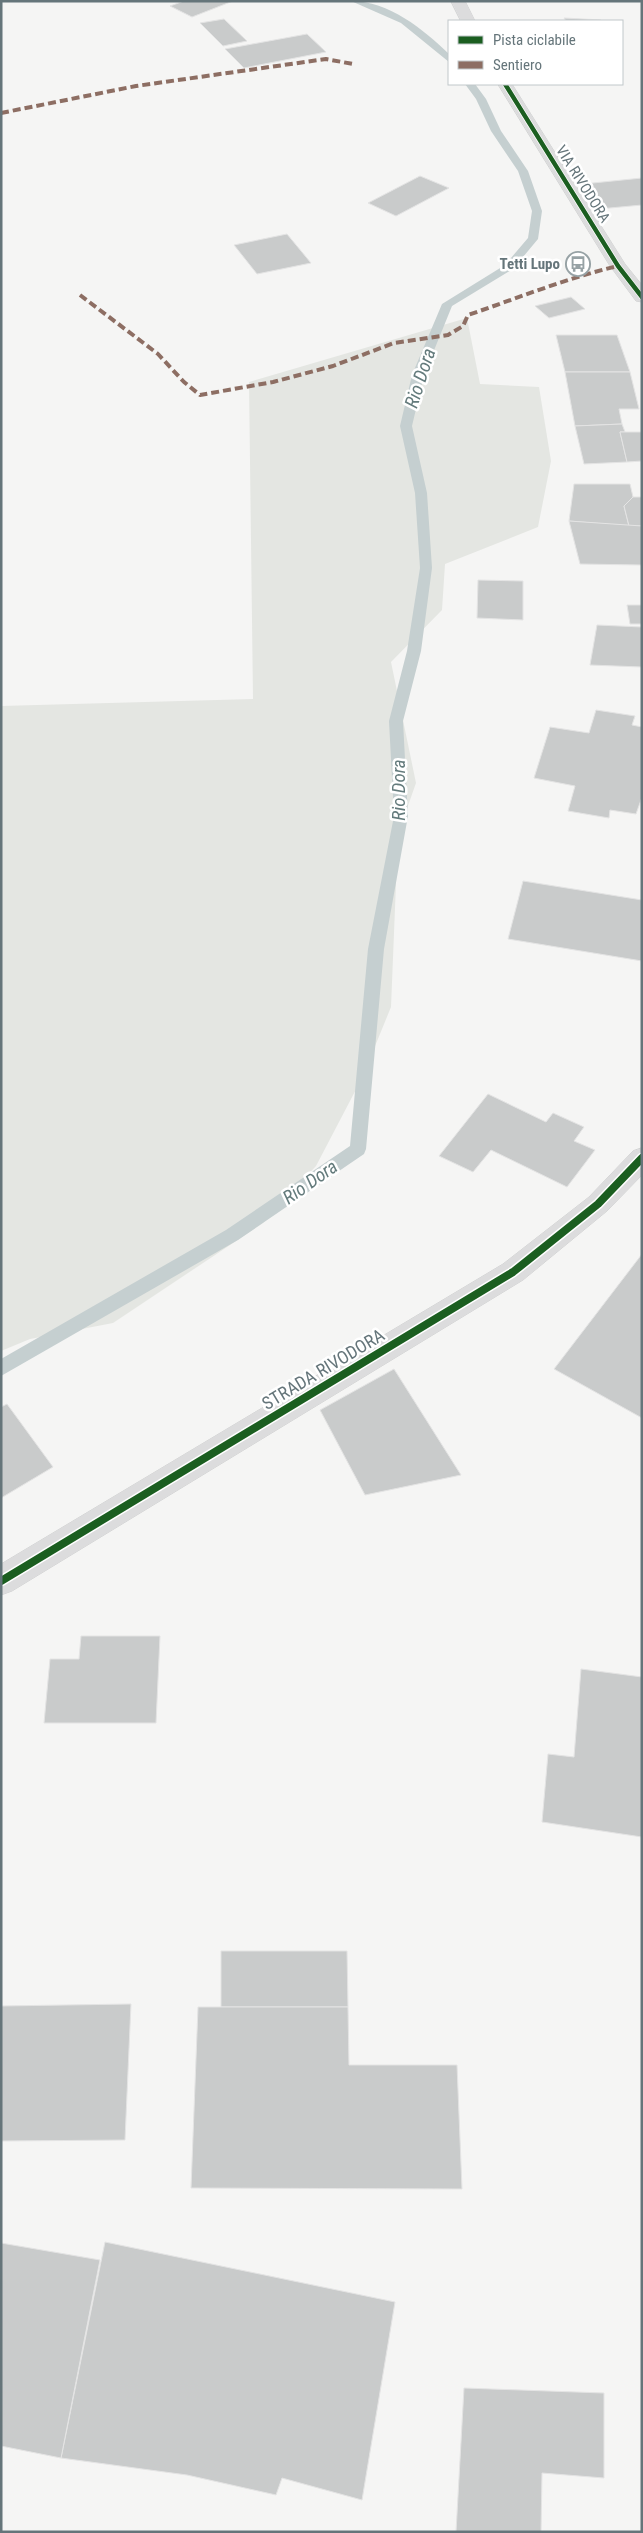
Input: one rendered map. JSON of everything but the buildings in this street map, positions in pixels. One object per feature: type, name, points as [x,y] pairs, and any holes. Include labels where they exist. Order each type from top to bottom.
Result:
[{"type":"street","points":[[458,1],[468,20]]},
{"type":"street","name":"VIA RIVODORA","points":[[506,85],[618,266],[642,297]]},
{"type":"street","name":"STRADA RIVODORA","points":[[1,1581],[513,1272],[598,1204],[642,1158]]},
{"type":"shaded area","points":[[467,318],[480,384],[539,387],[551,461],[538,527],[445,564],[442,610],[391,662],[416,783],[398,834],[391,1007],[362,1078],[316,1166],[263,1223],[113,1323],[30,1339],[1,1351],[1,706],[253,699],[249,382]]},
{"type":"waterway","name":"Rio Dora","points":[[355,1],[404,21],[424,35],[448,58]]},
{"type":"waterway","name":"Rio Dora","points":[[1,1368],[232,1235],[358,1149],[376,949],[401,816],[396,721],[414,651],[426,568],[421,493],[406,426],[418,375],[447,304],[509,267],[533,239],[537,211],[523,171],[496,131],[481,99],[471,85]]},
{"type":"marked path","points":[[1,113],[136,86],[326,59],[353,64]]},
{"type":"marked path","points":[[80,295],[158,354],[184,382],[200,395],[273,382],[333,366],[394,343],[448,335],[463,326],[468,315],[542,290],[575,276],[618,266]]},
{"type":"cycle path","points":[[506,85],[618,266],[642,297]]},
{"type":"cycle path","points":[[1,1581],[513,1272],[598,1204],[642,1158]]},
{"type":"place","name":"Tetti Lupo","points":[[578,264]]}]
